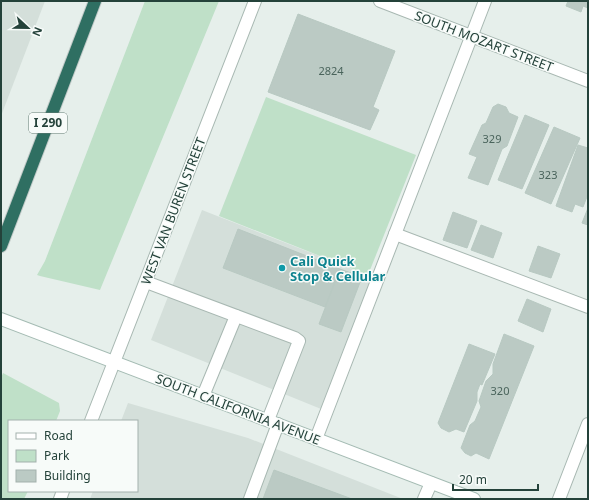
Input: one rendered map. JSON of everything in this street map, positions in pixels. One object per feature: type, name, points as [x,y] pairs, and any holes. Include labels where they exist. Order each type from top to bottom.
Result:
[{"type":"highway","name":"I 290","points":[[1,246],[95,1]]},
{"type":"street","name":"WEST VAN BUREN STREET","points":[[90,420],[146,282],[255,1]]},
{"type":"street","name":"SOUTH MOZART STREET","points":[[380,1],[588,81]]},
{"type":"street","points":[[316,439],[485,1]]},
{"type":"street","points":[[395,234],[588,307]]},
{"type":"street","points":[[146,282],[295,338],[299,341],[250,499]]},
{"type":"street","points":[[203,396],[236,316]]},
{"type":"street","name":"SOUTH CALIFORNIA AVENUE","points":[[1,319],[474,499]]},
{"type":"street","points":[[559,499],[588,424]]},
{"type":"street","points":[[424,499],[431,483]]},
{"type":"shaded area","points":[[1,1],[45,1],[1,116]]},
{"type":"shaded area","points":[[202,210],[378,279],[326,411],[151,340]]},
{"type":"shaded area","points":[[128,403],[248,438],[403,499],[90,499],[93,492],[138,492],[138,420],[121,420]]},
{"type":"green space","points":[[145,1],[219,1],[100,290],[37,275],[45,261]]},
{"type":"green space","points":[[266,97],[416,155],[368,275],[219,216]]},
{"type":"green space","points":[[3,373],[59,403],[60,411],[56,420],[8,420],[8,492],[28,492],[24,499],[1,499],[1,378]]},
{"type":"building","points":[[568,1],[588,1],[588,8],[583,6],[581,12],[566,6]]},
{"type":"building","points":[[298,14],[395,51],[373,107],[379,110],[370,130],[268,92]]},
{"type":"building","points":[[498,104],[506,107],[509,113],[518,117],[507,146],[502,149],[488,185],[468,178],[477,157],[469,154],[482,125],[486,123],[493,107]]},
{"type":"building","points":[[525,115],[549,125],[522,189],[498,180]]},
{"type":"building","points":[[554,127],[580,138],[551,204],[525,193]]},
{"type":"building","points":[[578,145],[588,148],[588,194],[583,207],[575,204],[572,212],[556,206]]},
{"type":"building","points":[[588,208],[588,225],[582,223]]},
{"type":"building","points":[[453,212],[477,221],[467,248],[443,240]]},
{"type":"building","points":[[481,225],[502,233],[493,258],[471,250]]},
{"type":"building","name":"Cali Quick Stop & Cellular","points":[[238,229],[340,269],[325,307],[223,268]]},
{"type":"building","points":[[538,246],[560,254],[551,278],[529,271]]},
{"type":"building","points":[[340,269],[362,277],[341,332],[319,324]]},
{"type":"building","points":[[527,299],[551,309],[543,332],[518,321]]},
{"type":"building","points":[[504,334],[534,346],[489,459],[476,453],[471,456],[465,453],[461,448],[470,425],[475,421],[481,407],[479,401],[486,381],[493,374],[493,364]]},
{"type":"building","points":[[469,344],[495,354],[482,385],[480,384],[477,392],[477,401],[464,432],[456,429],[449,432],[441,428],[438,423]]},
{"type":"building","points":[[274,470],[352,499],[263,499]]},
{"type":"place","name":"Cali Quick Stop & Cellular","points":[[282,268]]}]
